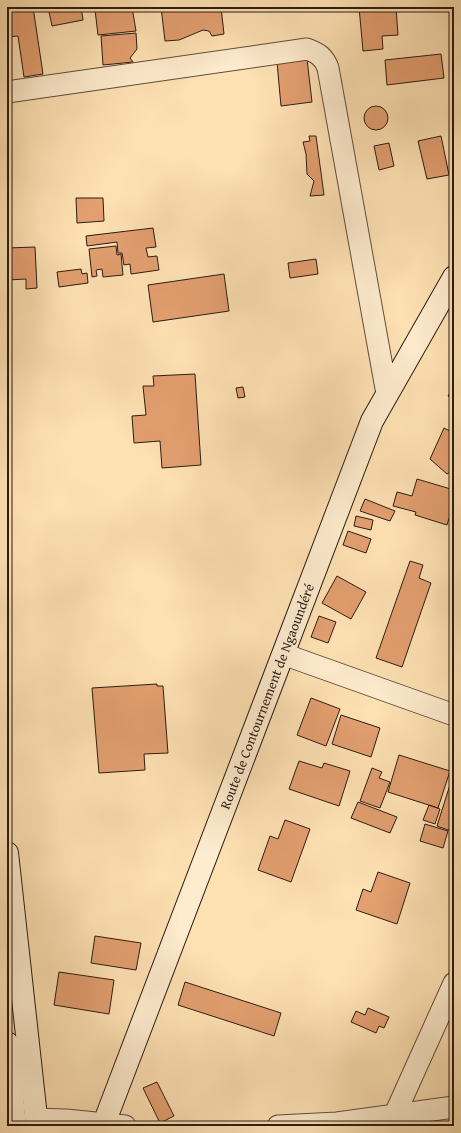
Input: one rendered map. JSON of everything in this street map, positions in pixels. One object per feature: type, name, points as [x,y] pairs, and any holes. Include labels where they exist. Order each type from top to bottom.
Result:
[{"type":"street","points":[[7,92],[308,49],[317,52],[325,60],[328,68],[387,394]]},
{"type":"street","name":"Route de Contournement de Ngaoundéré","points":[[103,1124],[372,421],[454,277]]},
{"type":"street","points":[[282,654],[454,714]]},
{"type":"street","points":[[7,852],[37,1122],[125,1126]]},
{"type":"street","points":[[396,1114],[454,983]]},
{"type":"street","points":[[7,1043],[15,1126]]},
{"type":"street","points":[[278,1126],[366,1123],[396,1114],[454,1107]]},
{"type":"building","points":[[7,7],[33,7],[43,74],[24,77],[18,36],[7,37]]},
{"type":"building","points":[[48,7],[81,7],[83,20],[52,26]]},
{"type":"building","points":[[132,7],[136,31],[98,35],[95,10]]},
{"type":"building","points":[[161,7],[221,7],[224,34],[212,36],[209,31],[203,30],[179,40],[165,41]]},
{"type":"building","points":[[359,7],[396,7],[398,35],[382,36],[383,49],[363,51]]},
{"type":"building","points":[[136,33],[137,49],[130,58],[133,62],[103,65],[101,36]]},
{"type":"building","points":[[441,54],[444,78],[387,85],[385,60]]},
{"type":"building","points":[[307,59],[312,102],[281,106],[277,62]]},
{"type":"building","points":[[376,106],[385,109],[388,118],[385,127],[376,130],[367,127],[364,118],[367,109]]},
{"type":"building","points":[[309,136],[316,136],[324,195],[310,196],[314,181],[307,174],[306,154],[303,142],[310,141]]},
{"type":"building","points":[[441,136],[449,175],[427,179],[418,141]]},
{"type":"building","points":[[389,143],[394,166],[379,170],[374,146]]},
{"type":"building","points":[[76,198],[103,198],[104,221],[77,223]]},
{"type":"building","points":[[153,228],[156,247],[146,248],[148,257],[157,256],[159,270],[131,274],[130,264],[124,265],[122,253],[118,253],[117,242],[87,246],[86,236]]},
{"type":"building","points":[[116,246],[117,255],[121,254],[123,275],[103,277],[102,269],[96,270],[97,276],[92,277],[89,249]]},
{"type":"building","points":[[35,247],[37,288],[26,289],[26,279],[7,280],[7,248]]},
{"type":"building","points":[[316,259],[318,274],[290,278],[288,263]]},
{"type":"building","points":[[81,269],[82,274],[87,273],[88,283],[59,287],[57,272]]},
{"type":"building","points":[[224,274],[229,311],[153,322],[148,285]]},
{"type":"building","points":[[195,374],[201,465],[162,468],[160,441],[134,443],[132,416],[146,415],[143,386],[154,386],[153,376]]},
{"type":"building","points":[[454,386],[454,400],[448,396]]},
{"type":"building","points":[[243,387],[245,397],[238,398],[236,388]]},
{"type":"building","points":[[444,428],[454,433],[454,470],[447,474],[430,459]]},
{"type":"building","points":[[417,479],[454,490],[454,502],[447,525],[415,515],[416,512],[393,506],[397,492],[412,496]]},
{"type":"building","points":[[365,499],[395,511],[390,521],[360,511]]},
{"type":"building","points":[[356,516],[373,520],[371,530],[354,526]]},
{"type":"building","points":[[348,531],[371,539],[366,553],[343,545]]},
{"type":"building","points":[[410,561],[423,565],[419,578],[431,583],[402,667],[376,658]]},
{"type":"building","points":[[337,576],[366,592],[351,619],[322,603]]},
{"type":"building","points":[[319,616],[336,622],[328,643],[311,637]]},
{"type":"building","points":[[157,684],[157,686],[163,686],[168,753],[144,754],[145,770],[99,773],[92,688]]},
{"type":"building","points":[[311,698],[340,709],[326,746],[297,735]]},
{"type":"building","points":[[341,715],[380,728],[371,757],[332,744]]},
{"type":"building","points":[[399,755],[450,771],[438,808],[388,792]]},
{"type":"building","points":[[299,761],[322,768],[324,763],[350,771],[339,806],[289,789]]},
{"type":"building","points":[[372,768],[382,772],[379,778],[390,782],[380,808],[360,801]]},
{"type":"building","points":[[454,772],[454,832],[437,826]]},
{"type":"building","points":[[358,802],[397,817],[390,833],[351,818]]},
{"type":"building","points":[[429,805],[440,809],[435,824],[423,820]]},
{"type":"building","points":[[285,820],[310,829],[291,882],[258,870],[270,836],[278,839]]},
{"type":"building","points":[[425,824],[448,831],[443,848],[420,841]]},
{"type":"building","points":[[378,872],[410,883],[397,924],[356,910],[363,889],[371,892]]},
{"type":"building","points":[[95,936],[141,943],[136,970],[91,963]]},
{"type":"building","points":[[59,972],[114,980],[109,1014],[54,1005]]},
{"type":"building","points":[[185,982],[281,1013],[274,1036],[178,1005]]},
{"type":"building","points":[[368,1008],[389,1017],[384,1028],[379,1026],[376,1033],[351,1022],[356,1011],[365,1015]]},
{"type":"building","points":[[157,1082],[174,1116],[160,1123],[143,1088]]}]
